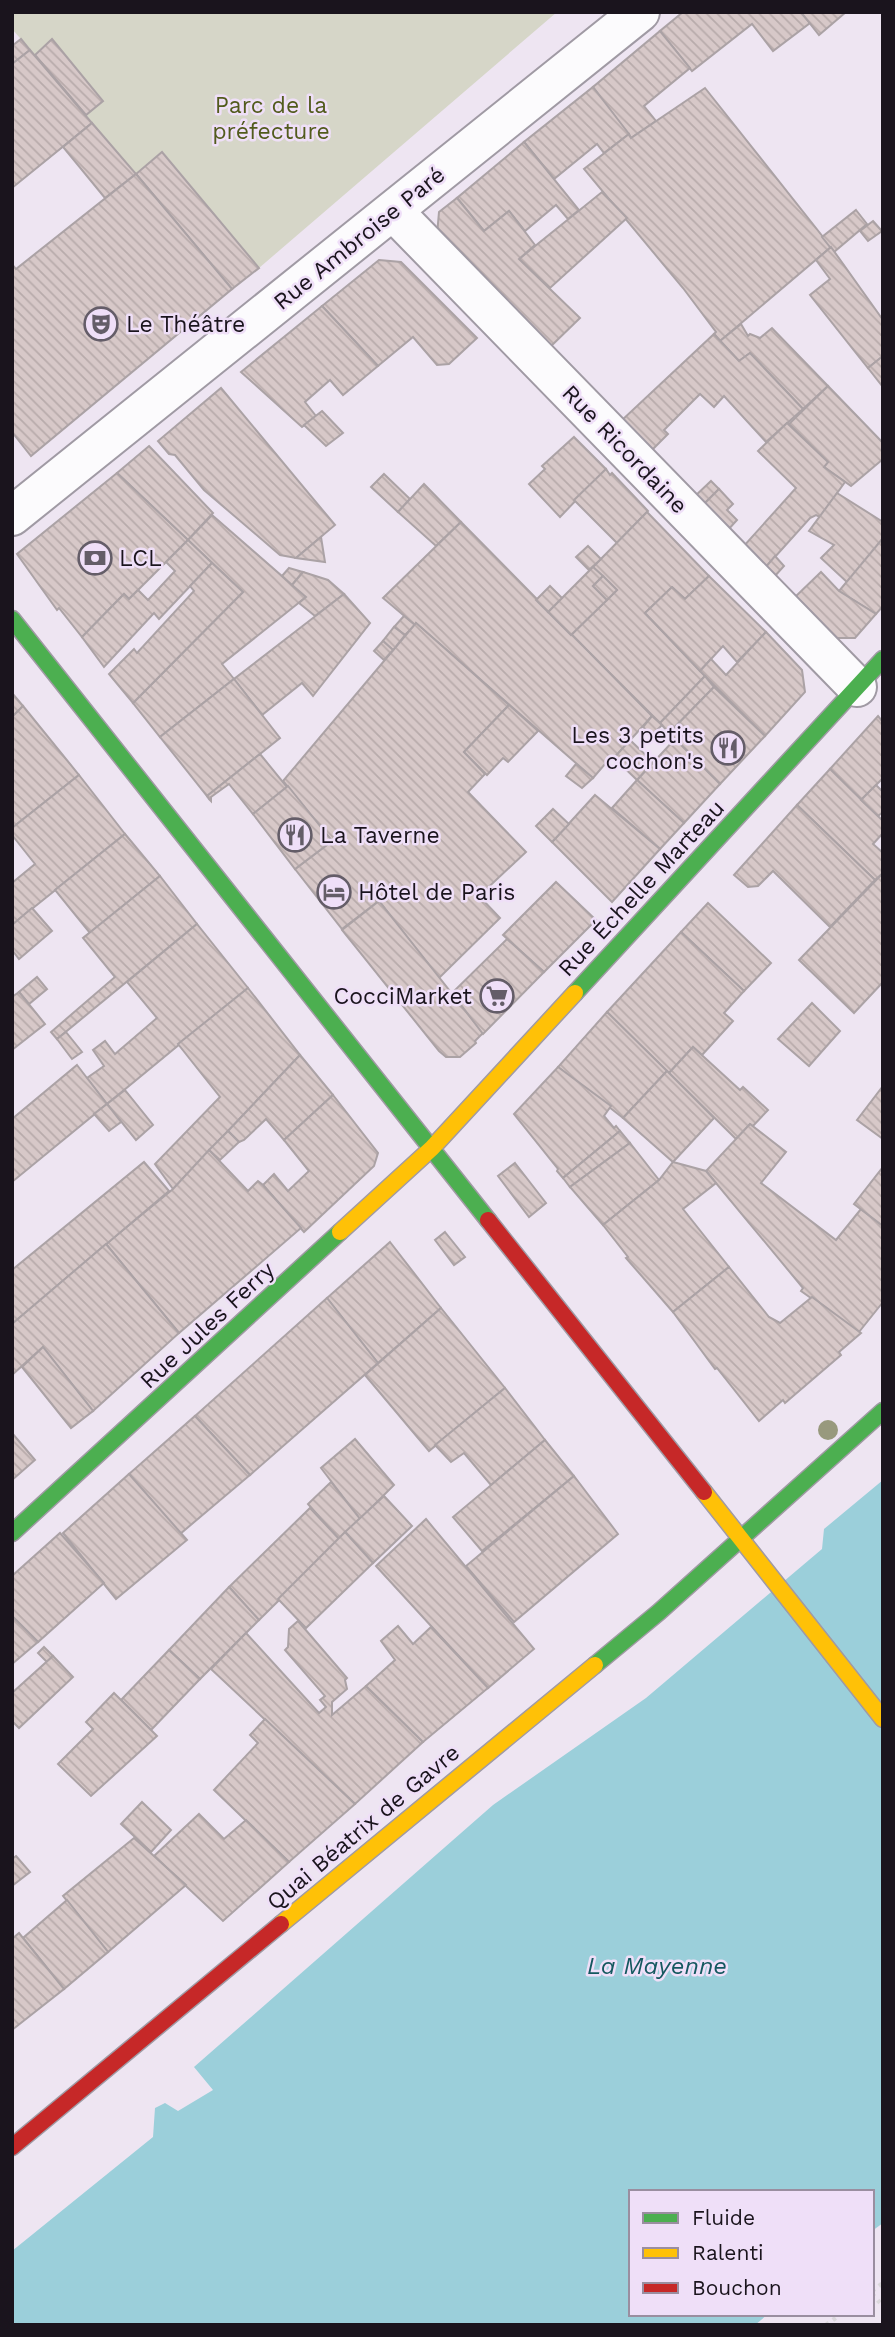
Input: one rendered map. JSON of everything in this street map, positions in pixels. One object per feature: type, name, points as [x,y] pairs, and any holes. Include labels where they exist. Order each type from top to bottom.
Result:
[{"type":"street","name":"Rue Ambroise Paré","points":[[12,516],[640,12]]},
{"type":"street","name":"Rue Ricordaine","points":[[393,211],[857,687]]},
{"type":"street","points":[[12,618],[883,1719]]},
{"type":"street","name":"Rue Échelle Marteau","points":[[432,1148],[883,659]]},
{"type":"street","name":"Rue Jules Ferry","points":[[12,1533],[432,1148]]},
{"type":"street","name":"Quai Béatrix de Gavre","points":[[12,2147],[659,1612],[883,1411]]},
{"type":"green space","name":"Parc de la préfecture","points":[[12,12],[557,12],[259,268],[163,152],[136,174],[86,115],[103,100],[52,40],[35,55],[12,29]]},
{"type":"water","name":"La Mayenne","points":[[883,1480],[883,2223],[874,2230],[874,2190],[629,2190],[629,2316],[766,2316],[755,2325],[12,2325],[12,2251],[153,2137],[155,2108],[165,2103],[178,2111],[213,2090],[194,2067],[493,1805],[646,1698],[822,1549],[824,1529]]},
{"type":"building","points":[[683,12],[801,12],[810,23],[773,51],[752,24],[692,71],[660,31]]},
{"type":"building","points":[[801,12],[846,12],[819,35]]},
{"type":"building","points":[[660,31],[690,68],[644,106],[656,121],[631,138],[593,87]]},
{"type":"building","points":[[21,39],[30,50],[12,64],[12,46]]},
{"type":"building","points":[[52,39],[103,101],[86,115],[35,55]]},
{"type":"building","points":[[30,50],[92,123],[12,188],[12,64]]},
{"type":"building","points":[[593,87],[629,134],[604,153],[597,144],[554,179],[524,142]]},
{"type":"building","points":[[705,88],[831,247],[720,341],[683,288],[584,169],[629,134],[631,138]]},
{"type":"building","points":[[92,123],[136,174],[105,198],[63,147]]},
{"type":"building","points":[[524,142],[579,210],[568,219],[556,205],[525,231],[509,211],[484,231],[457,198]]},
{"type":"building","points":[[162,152],[259,268],[232,289],[136,174]]},
{"type":"building","name":"Le Théâtre","points":[[136,174],[232,289],[31,456],[12,432],[12,264],[16,269]]},
{"type":"building","points":[[602,192],[627,218],[550,288],[519,259]]},
{"type":"building","points":[[457,198],[484,231],[509,211],[535,245],[519,259],[580,318],[549,348],[437,235],[439,212]]},
{"type":"building","points":[[856,210],[867,224],[834,252],[822,237]]},
{"type":"building","points":[[873,221],[882,231],[868,241],[860,231]]},
{"type":"building","points":[[831,247],[883,320],[883,356],[868,368],[810,295],[830,279],[816,260]]},
{"type":"building","points":[[379,260],[401,262],[477,338],[449,364],[437,365],[413,337],[378,366],[322,306]]},
{"type":"building","points":[[322,306],[378,366],[343,395],[330,380],[305,402],[316,416],[302,427],[241,372]]},
{"type":"building","points":[[741,324],[748,336],[750,334],[760,338],[772,328],[828,386],[803,409],[750,353],[739,361],[720,341]]},
{"type":"building","points":[[714,334],[739,361],[750,353],[803,409],[766,442],[724,396],[714,407],[700,394],[664,430],[668,434],[650,452],[621,421]]},
{"type":"building","points":[[883,356],[883,387],[868,368]]},
{"type":"building","points":[[828,386],[883,443],[883,459],[851,486],[824,467],[828,462],[789,424]]},
{"type":"building","points":[[221,388],[335,525],[296,558],[280,555],[204,490],[175,455],[169,454],[158,441]]},
{"type":"building","points":[[322,411],[343,433],[326,446],[304,425]]},
{"type":"building","points":[[787,423],[828,462],[824,467],[845,482],[820,517],[816,515],[810,518],[765,568],[743,547],[796,488],[758,451]]},
{"type":"building","points":[[574,437],[606,469],[560,517],[529,484],[545,469],[542,466]]},
{"type":"building","points":[[149,446],[213,513],[188,540],[117,473]]},
{"type":"building","points":[[606,469],[648,511],[617,543],[574,500]]},
{"type":"building","name":"LCL","points":[[117,473],[188,540],[129,599],[124,594],[82,637],[59,608],[57,610],[17,554]]},
{"type":"building","points":[[384,474],[410,499],[398,512],[371,487]]},
{"type":"building","points":[[711,481],[719,489],[702,506],[694,497]]},
{"type":"building","points":[[424,484],[461,522],[436,546],[398,512]]},
{"type":"building","points":[[719,489],[733,504],[727,510],[737,520],[727,531],[702,506]]},
{"type":"building","points":[[837,493],[883,522],[883,538],[848,583],[821,558],[834,545],[809,531]]},
{"type":"building","points":[[647,512],[709,576],[685,599],[672,587],[645,613],[705,676],[660,723],[571,635],[617,590],[593,567]]},
{"type":"building","points":[[212,515],[306,597],[222,664],[234,679],[160,737],[133,703],[243,592],[188,540]]},
{"type":"building","points":[[461,522],[652,716],[593,778],[416,623],[415,625],[383,598]]},
{"type":"building","points":[[321,537],[325,562],[296,558]]},
{"type":"building","points":[[883,538],[883,606],[876,614],[839,591]]},
{"type":"building","points":[[188,540],[212,563],[159,619],[154,613],[104,667],[82,637],[124,594],[129,599],[138,590],[148,600],[175,571],[166,562]]},
{"type":"building","points":[[588,546],[601,559],[589,570],[576,557]]},
{"type":"building","points":[[775,556],[784,566],[774,577],[765,568]]},
{"type":"building","points":[[212,563],[243,592],[133,703],[109,674],[134,649],[137,653],[194,591],[190,586]]},
{"type":"building","points":[[593,567],[603,576],[593,586],[607,600],[571,635],[548,612]]},
{"type":"building","points":[[289,568],[303,572],[292,585],[282,576]]},
{"type":"building","points":[[303,572],[328,580],[344,594],[315,616],[299,603],[306,597],[292,585]]},
{"type":"building","points":[[821,572],[839,591],[876,614],[855,638],[833,638],[794,598]]},
{"type":"building","points":[[603,576],[617,590],[607,600],[593,586]]},
{"type":"building","points":[[709,576],[766,632],[737,662],[723,646],[700,671],[645,613],[672,587],[685,599]]},
{"type":"building","points":[[550,586],[562,598],[548,612],[536,600]]},
{"type":"building","points":[[344,594],[370,623],[313,696],[302,683],[262,715],[234,679]]},
{"type":"building","points":[[404,616],[415,625],[405,635],[394,627]]},
{"type":"building","points":[[416,623],[509,705],[464,752],[485,774],[468,792],[526,852],[479,896],[500,918],[439,978],[379,901],[342,929],[295,869],[332,841],[283,781]]},
{"type":"building","points":[[394,627],[405,635],[393,650],[383,641]]},
{"type":"building","points":[[766,632],[802,670],[805,692],[765,736],[700,671],[711,659],[726,675]]},
{"type":"building","points":[[383,641],[393,650],[384,660],[374,651]]},
{"type":"building","points":[[705,676],[714,687],[669,733],[660,723]]},
{"type":"building","points":[[234,679],[280,738],[207,796],[160,737]]},
{"type":"building","points":[[714,687],[765,736],[720,784],[669,733]]},
{"type":"building","points":[[12,693],[23,706],[12,717]]},
{"type":"building","points":[[509,705],[538,731],[508,762],[503,758],[487,775],[464,752]]},
{"type":"building","points":[[23,706],[79,775],[12,828],[12,717]]},
{"type":"building","points":[[652,716],[662,725],[651,736],[643,727]]},
{"type":"building","points":[[878,716],[883,722],[883,778],[861,800],[830,769]]},
{"type":"building","points":[[675,739],[720,784],[684,823],[637,780]]},
{"type":"building","points":[[630,740],[653,762],[637,780],[614,758]]},
{"type":"building","points":[[260,754],[287,787],[253,814],[229,784],[211,797],[211,801],[209,799],[207,796]]},
{"type":"building","points":[[576,764],[593,778],[582,788],[566,776]]},
{"type":"building","points":[[830,769],[883,821],[883,833],[873,844],[883,853],[883,873],[875,880],[797,805]]},
{"type":"building","points":[[79,775],[125,834],[12,925],[12,883],[35,864],[12,835],[12,828]]},
{"type":"building","points":[[637,780],[684,823],[660,849],[612,808]]},
{"type":"building","points":[[876,785],[883,792],[883,812],[878,816],[861,800]]},
{"type":"building","points":[[288,786],[332,841],[295,869],[253,814]]},
{"type":"building","points":[[595,795],[660,849],[612,902],[552,842]]},
{"type":"building","points":[[797,805],[875,880],[830,927],[773,871],[758,886],[748,887],[734,875]]},
{"type":"building","points":[[553,809],[569,824],[552,842],[536,826]]},
{"type":"building","points":[[125,834],[160,876],[90,933],[55,890]]},
{"type":"building","points":[[883,873],[883,982],[854,1013],[799,960]]},
{"type":"building","points":[[160,876],[197,924],[57,1039],[51,1032],[115,977],[83,938]]},
{"type":"building","points":[[556,882],[596,920],[544,972],[503,935]]},
{"type":"building","points":[[379,901],[483,1033],[460,1057],[446,1057],[439,1051],[342,930]]},
{"type":"building","points":[[708,903],[771,963],[744,991],[681,932]]},
{"type":"building","points":[[32,908],[52,931],[19,959],[12,950],[12,925]]},
{"type":"building","points":[[197,924],[248,988],[107,1104],[87,1078],[104,1066],[93,1050],[105,1041],[115,1054],[157,1018],[127,982]]},
{"type":"building","points":[[681,932],[744,991],[724,1013],[733,1021],[702,1055],[693,1047],[669,1073],[607,1012]]},
{"type":"building","points":[[507,939],[544,972],[483,1034],[452,993]]},
{"type":"building","points":[[37,977],[47,989],[29,1004],[19,992]]},
{"type":"building","points":[[248,988],[300,1055],[173,1189],[155,1164],[220,1097],[178,1044]]},
{"type":"building","points":[[19,992],[45,1024],[12,1050],[12,997]]},
{"type":"building","points":[[812,1003],[840,1031],[809,1066],[778,1039]]},
{"type":"building","points":[[607,1012],[667,1071],[623,1118],[558,1067]]},
{"type":"building","points":[[66,1032],[82,1052],[72,1059],[57,1039]]},
{"type":"building","points":[[693,1047],[740,1090],[743,1087],[768,1110],[736,1139],[669,1073]]},
{"type":"building","points":[[300,1055],[333,1095],[284,1140],[266,1119],[239,1142],[228,1131]]},
{"type":"building","points":[[77,1065],[107,1104],[12,1182],[12,1119]]},
{"type":"building","points":[[558,1067],[611,1106],[604,1116],[620,1131],[563,1178],[514,1114]]},
{"type":"building","points":[[667,1071],[714,1118],[673,1162],[623,1118]]},
{"type":"building","points":[[883,1086],[883,1139],[857,1120]]},
{"type":"building","points":[[125,1090],[153,1125],[136,1140],[107,1104]]},
{"type":"building","points":[[333,1095],[378,1153],[374,1166],[304,1232],[263,1185],[274,1174],[288,1191],[309,1171],[284,1140]]},
{"type":"building","points":[[107,1104],[121,1122],[109,1131],[94,1114]]},
{"type":"building","points":[[750,1124],[786,1152],[761,1183],[836,1240],[861,1209],[883,1226],[883,1302],[859,1332],[801,1291],[803,1288],[706,1171]]},
{"type":"building","points":[[228,1131],[239,1142],[220,1160],[209,1150]]},
{"type":"building","points":[[620,1131],[630,1143],[570,1187],[563,1178]]},
{"type":"building","points":[[630,1143],[659,1180],[603,1225],[570,1187]]},
{"type":"building","points":[[209,1150],[248,1191],[258,1181],[263,1185],[301,1228],[179,1333],[106,1244],[173,1189]]},
{"type":"building","points":[[144,1162],[169,1191],[12,1324],[12,1270]]},
{"type":"building","points":[[673,1162],[706,1171],[716,1183],[683,1209],[729,1267],[673,1312],[626,1258],[628,1257],[603,1225],[659,1180]]},
{"type":"building","points":[[515,1163],[546,1203],[529,1217],[498,1176]]},
{"type":"building","points":[[883,1167],[883,1226],[854,1204]]},
{"type":"building","points":[[445,1232],[465,1257],[454,1265],[435,1240]]},
{"type":"building","points":[[390,1242],[441,1308],[378,1363],[327,1298]]},
{"type":"building","points":[[106,1244],[179,1333],[93,1411],[43,1347],[12,1375],[12,1324]]},
{"type":"building","points":[[729,1267],[769,1317],[780,1323],[812,1297],[861,1333],[839,1352],[841,1355],[785,1403],[783,1400],[759,1421],[717,1368],[715,1369],[673,1312]]},
{"type":"building","points":[[327,1298],[378,1363],[250,1475],[195,1416]]},
{"type":"building","points":[[441,1308],[505,1388],[429,1451],[365,1375]]},
{"type":"building","points":[[43,1347],[93,1411],[71,1428],[22,1367]]},
{"type":"building","points":[[505,1388],[545,1440],[491,1485],[464,1453],[451,1462],[435,1445]]},
{"type":"building","points":[[195,1416],[250,1475],[180,1534],[129,1474]]},
{"type":"building","points":[[12,1433],[35,1460],[12,1480]]},
{"type":"building","points":[[355,1439],[394,1485],[360,1519],[321,1468]]},
{"type":"building","points":[[545,1440],[574,1476],[482,1551],[453,1517]]},
{"type":"building","points":[[129,1474],[187,1540],[116,1599],[63,1533]]},
{"type":"building","points":[[574,1476],[618,1534],[514,1622],[466,1566]]},
{"type":"building","points":[[331,1482],[360,1519],[340,1540],[308,1504]]},
{"type":"building","points":[[384,1496],[412,1526],[373,1563],[345,1532]]},
{"type":"building","points":[[310,1508],[340,1540],[259,1620],[229,1587]]},
{"type":"building","points":[[426,1519],[534,1649],[488,1688],[376,1566]]},
{"type":"building","points":[[345,1532],[373,1563],[306,1628],[278,1599]]},
{"type":"building","points":[[60,1533],[104,1583],[38,1642],[12,1616],[12,1576]]},
{"type":"building","points":[[229,1587],[259,1620],[200,1679],[169,1650]]},
{"type":"building","points":[[12,1616],[38,1642],[12,1664]]},
{"type":"building","points":[[298,1621],[347,1678],[347,1689],[332,1702],[332,1715],[366,1686],[423,1742],[355,1804],[211,1669],[246,1633],[319,1713],[326,1707],[320,1700],[325,1696],[285,1650],[288,1647],[289,1629]]},
{"type":"building","points":[[398,1626],[413,1644],[431,1627],[488,1688],[423,1742],[366,1686],[395,1660],[381,1641]]},
{"type":"building","points":[[44,1647],[53,1656],[47,1662],[38,1653]]},
{"type":"building","points":[[169,1650],[200,1679],[151,1730],[121,1700]]},
{"type":"building","points":[[53,1656],[73,1677],[19,1728],[12,1721],[12,1693]]},
{"type":"building","points":[[114,1693],[157,1736],[91,1796],[58,1764],[93,1729],[86,1722]]},
{"type":"building","points":[[265,1719],[355,1804],[289,1862],[214,1790],[258,1743],[250,1735]]},
{"type":"building","points":[[142,1802],[171,1830],[151,1852],[121,1824]]},
{"type":"building","points":[[199,1814],[224,1839],[246,1820],[289,1862],[223,1921],[154,1856]]},
{"type":"building","points":[[134,1838],[186,1885],[108,1952],[63,1896]]},
{"type":"building","points":[[16,1856],[30,1872],[12,1886],[12,1859]]},
{"type":"building","points":[[67,1900],[108,1952],[64,1989],[23,1938]]},
{"type":"building","points":[[19,1933],[64,1989],[12,2030],[12,1939]]},
{"type":"traffic: fast","points":[[12,619],[488,1220]]},
{"type":"traffic: fast","points":[[575,993],[883,659]]},
{"type":"traffic: fast","points":[[12,1533],[340,1232]]},
{"type":"traffic: fast","points":[[595,1665],[659,1612],[883,1411]]},
{"type":"traffic: slow","points":[[340,1232],[432,1148],[575,993]]},
{"type":"traffic: slow","points":[[704,1492],[883,1719]]},
{"type":"traffic: slow","points":[[281,1924],[595,1665]]},
{"type":"traffic: jam","points":[[488,1220],[704,1492]]},
{"type":"traffic: jam","points":[[12,2147],[281,1924]]},
{"type":"place","name":"Le Théâtre","points":[[101,324]]},
{"type":"place","name":"LCL","points":[[95,558]]},
{"type":"place","name":"Les 3 petits cochon's","points":[[728,748]]},
{"type":"place","name":"La Taverne","points":[[295,835]]},
{"type":"place","name":"Hôtel de Paris","points":[[334,892]]},
{"type":"place","name":"CocciMarket","points":[[497,996]]}]
